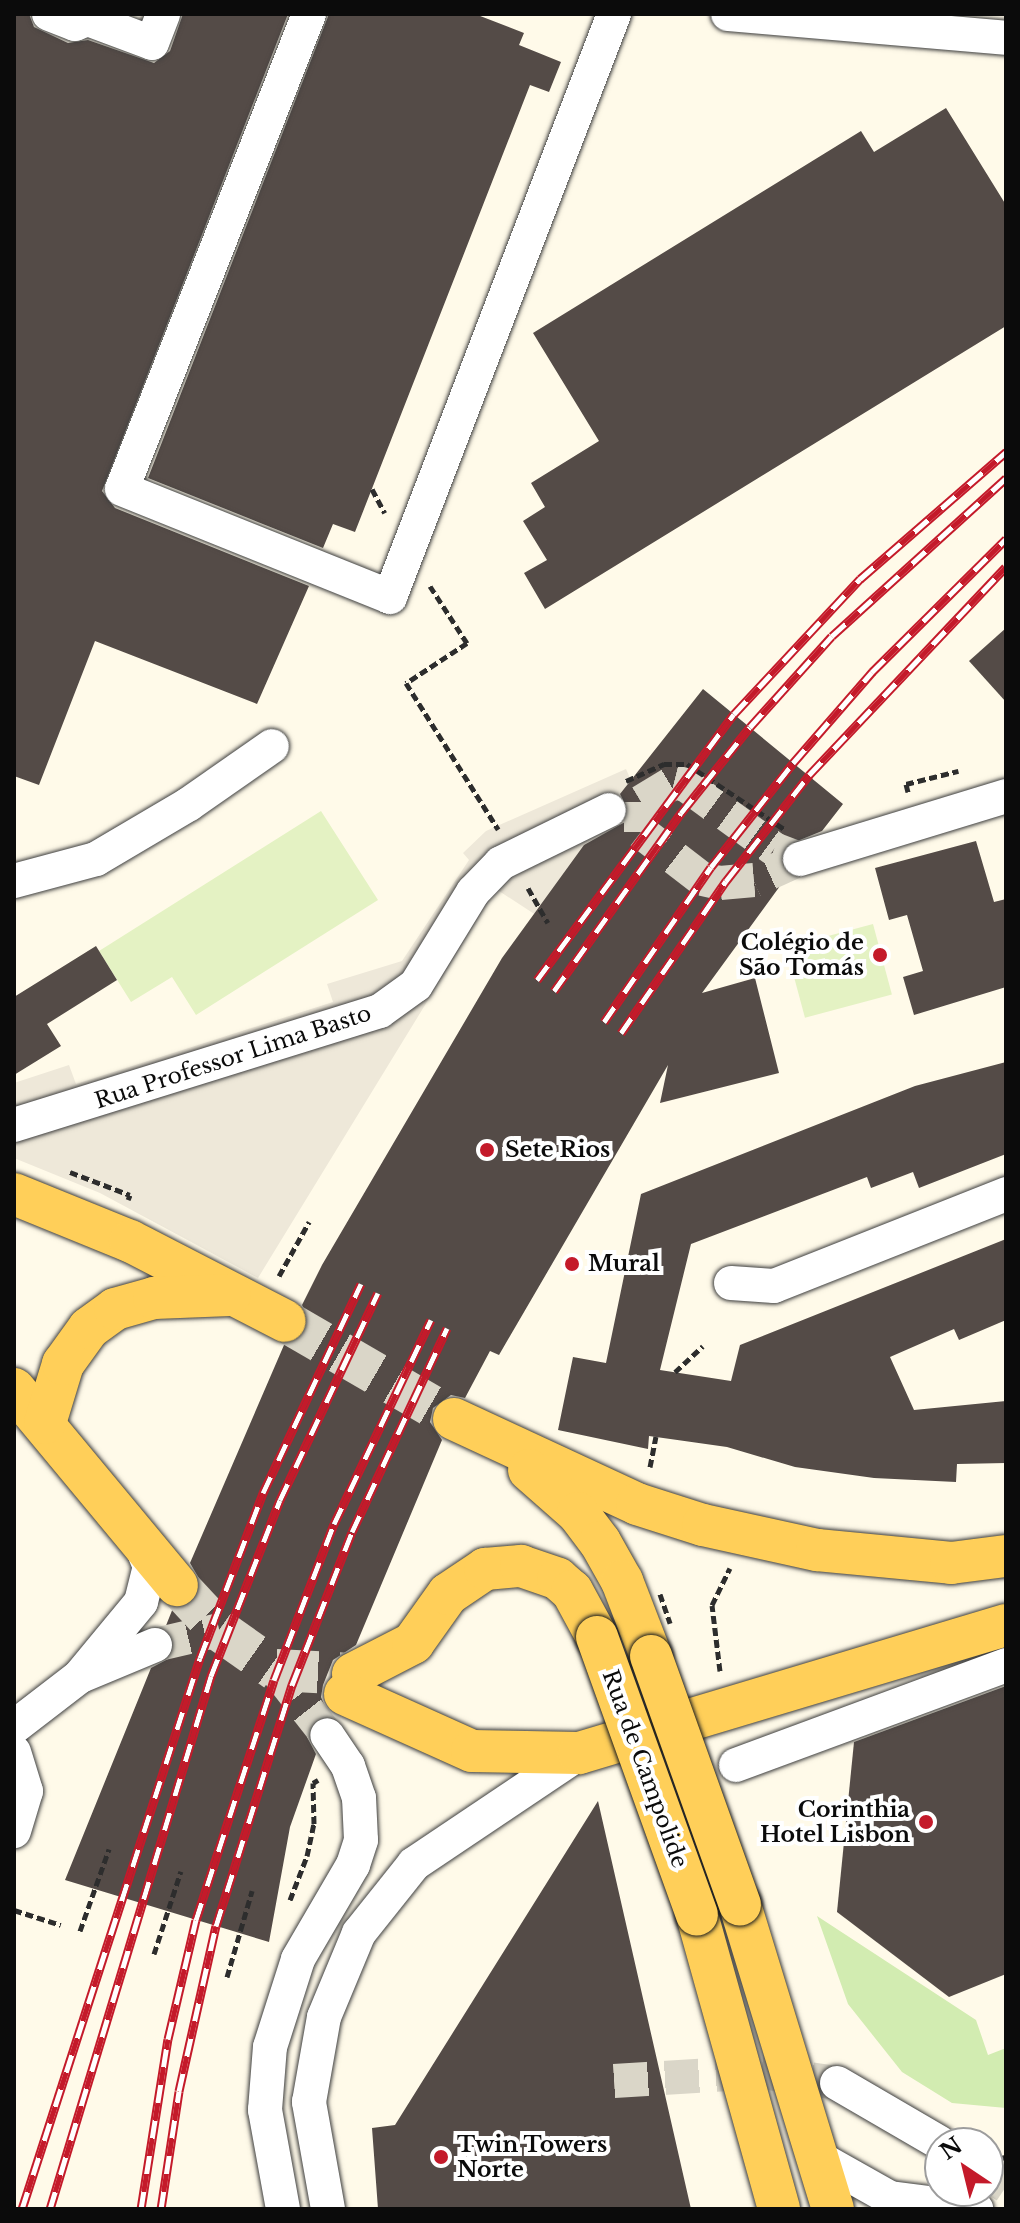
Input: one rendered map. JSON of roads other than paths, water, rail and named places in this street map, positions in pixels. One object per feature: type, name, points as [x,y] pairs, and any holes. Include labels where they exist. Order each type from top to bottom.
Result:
[{"type":"main road","points":[[14,1194],[130,1241],[285,1321]]},
{"type":"main road","points":[[45,1423],[63,1364],[89,1328],[115,1309],[154,1298],[232,1295]]},
{"type":"main road","points":[[14,1389],[45,1423],[142,1547],[177,1585]]},
{"type":"main road","name":"Rua de Campolide","points":[[833,2209],[740,1905],[622,1581],[600,1542],[552,1488],[468,1426],[637,1504],[703,1525],[832,1551],[951,1563],[1006,1556]]},
{"type":"main road","name":"Rua de Campolide","points":[[579,1753],[472,1751],[349,1684],[413,1643],[448,1594],[485,1569],[521,1566],[558,1579],[572,1591],[597,1637],[697,1915],[779,2209]]},
{"type":"main road","points":[[579,1753],[731,1711],[1006,1625]]},
{"type":"street","points":[[49,14],[75,24],[88,19],[152,43],[163,14]]},
{"type":"street","points":[[309,14],[122,489],[390,597],[614,14]]},
{"type":"street","points":[[728,14],[1006,38]]},
{"type":"street","points":[[14,881],[96,859],[189,804],[272,746]]},
{"type":"street","points":[[800,859],[1006,796]]},
{"type":"street","name":"Rua Professor Lima Basto","points":[[14,1125],[380,1011],[416,985],[473,892],[501,863],[609,810]]},
{"type":"street","points":[[731,1283],[774,1286],[1006,1194]]},
{"type":"street","points":[[14,1727],[79,1677],[141,1602],[150,1567],[142,1547]]},
{"type":"street","points":[[79,1677],[155,1645]]},
{"type":"street","points":[[736,1765],[1006,1665]]},
{"type":"street","points":[[283,2209],[265,2110],[270,2047],[298,1959],[353,1865],[361,1840],[359,1798],[348,1766],[327,1735]]},
{"type":"street","points":[[14,1752],[26,1791],[14,1831]]},
{"type":"street","points":[[328,2209],[314,2155],[309,2102],[324,2017],[359,1933],[414,1864],[579,1753]]},
{"type":"street","points":[[837,2083],[924,2134]]},
{"type":"street","points":[[819,2158],[890,2198],[976,2209]]},
{"type":"street","points":[[991,2209],[1006,2205]]},
{"type":"tunnel","points":[[674,782],[686,785],[774,849],[800,859],[754,880],[720,883],[702,879],[641,832],[641,802],[674,782]]},
{"type":"tunnel","points":[[285,1321],[454,1419]]},
{"type":"tunnel","points":[[177,1585],[219,1630],[276,1670],[353,1674]]},
{"type":"tunnel","points":[[155,1645],[219,1630]]},
{"type":"tunnel","points":[[276,1670],[327,1735]]},
{"type":"tunnel","points":[[614,2081],[761,2072],[837,2083]]},
{"type":"railway","points":[[537,980],[734,714],[860,579],[1006,452]]},
{"type":"railway","points":[[554,991],[681,813],[750,727],[832,636],[1006,478]]},
{"type":"railway","points":[[604,1022],[711,867],[793,763],[872,672],[1006,539]]},
{"type":"railway","points":[[621,1033],[726,881],[809,775],[1006,567]]},
{"type":"railway","points":[[22,2209],[200,1658],[263,1493],[361,1284]]},
{"type":"railway","points":[[50,2209],[211,1676],[280,1500],[378,1293]]},
{"type":"railway","points":[[141,2209],[168,2039],[196,1920],[274,1680],[334,1524],[431,1320]]},
{"type":"railway","points":[[161,2209],[179,2091],[216,1926],[292,1685],[352,1532],[447,1328]]},
{"type":"place","name":"Colégio de São Tomás","points":[[880,955]]},
{"type":"place","name":"Sete Rios","points":[[487,1150]]},
{"type":"place","name":"Mural","points":[[572,1264]]},
{"type":"place","name":"Corinthia Hotel Lisbon","points":[[926,1822]]},
{"type":"place","name":"Twin Towers Norte","points":[[441,2157]]}]
